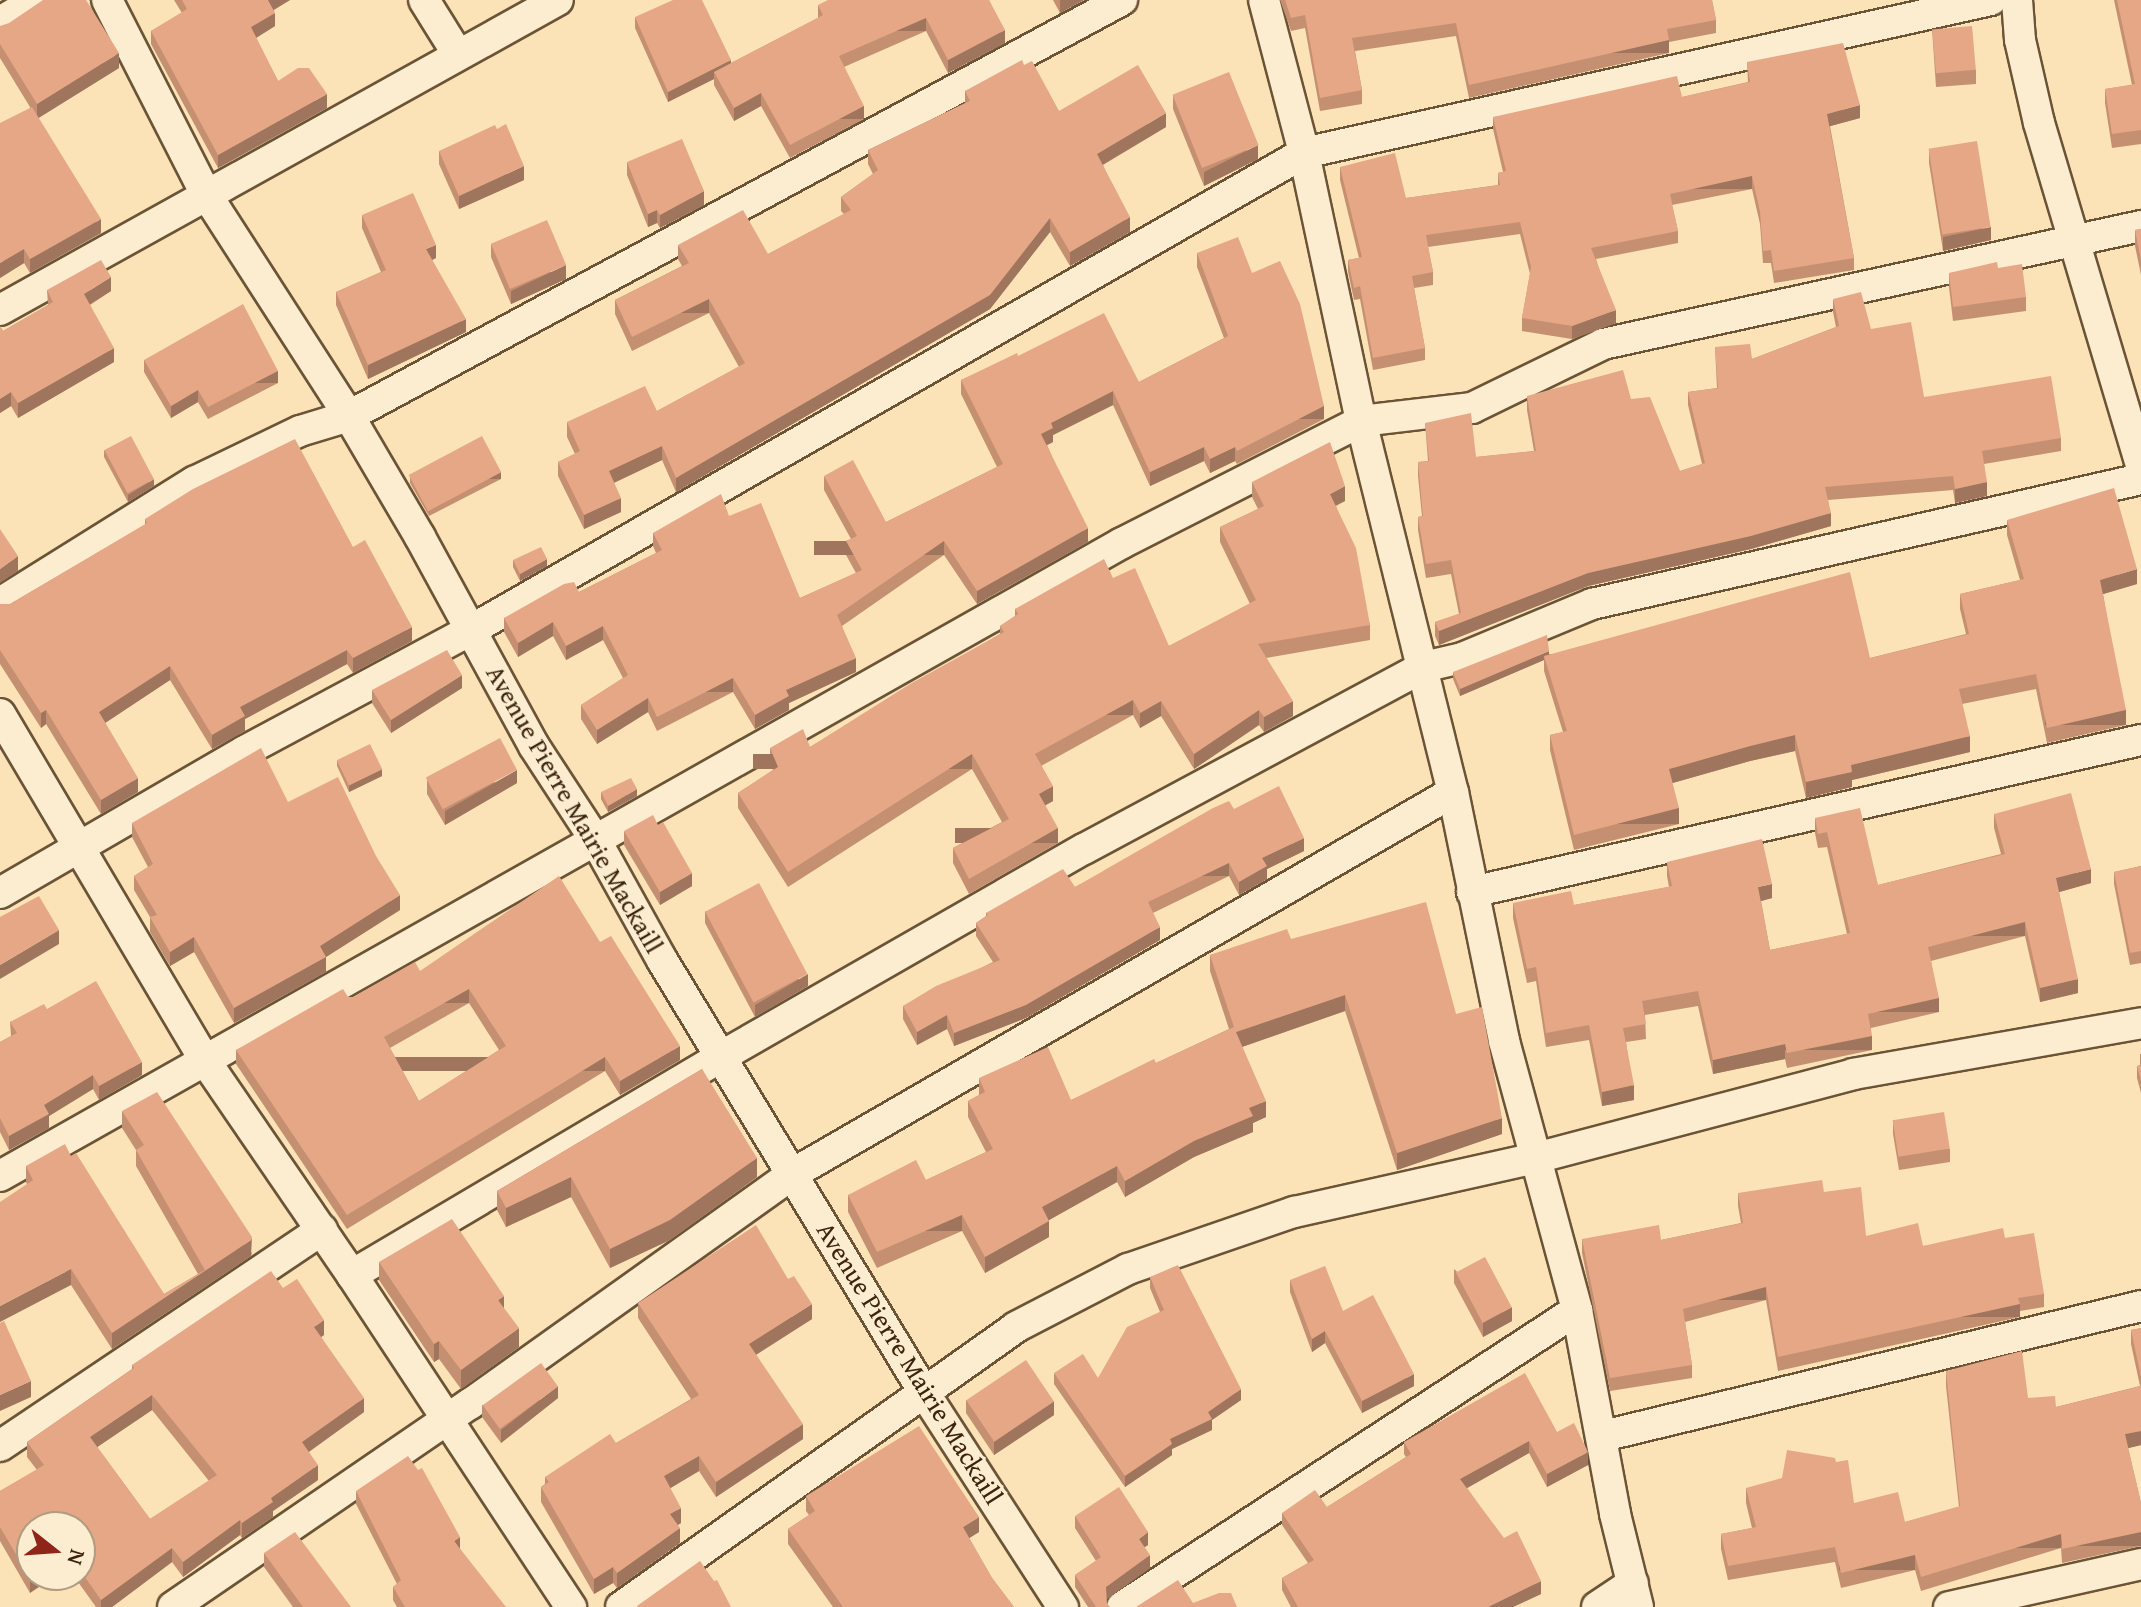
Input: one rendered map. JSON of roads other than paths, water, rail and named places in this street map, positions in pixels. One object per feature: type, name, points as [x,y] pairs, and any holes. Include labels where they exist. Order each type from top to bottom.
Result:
[{"type":"street","points":[[0,22],[37,0]]},
{"type":"street","name":"Avenue Pierre Mairie Mackaill","points":[[107,0],[206,194],[349,416],[534,746],[596,841],[662,960],[794,1173],[925,1394],[1063,1607]]},
{"type":"street","points":[[424,0],[457,53]]},
{"type":"street","points":[[0,310],[457,53],[558,0]]},
{"type":"street","points":[[0,603],[194,482],[300,431],[349,416],[1122,0]]},
{"type":"street","points":[[1264,0],[1304,153],[1361,421],[1453,792],[1504,1041],[1577,1310],[1603,1436],[1615,1514],[1636,1595],[1597,1607]]},
{"type":"street","points":[[0,893],[245,751],[471,630],[1304,153],[1991,0]]},
{"type":"street","points":[[2017,0],[2020,40],[2039,123],[2141,466]]},
{"type":"street","points":[[0,1176],[1122,543],[1361,421],[1472,408],[1603,344],[2141,226]]},
{"type":"street","points":[[352,1275],[722,1056],[1084,849],[1423,667],[1462,658],[1592,604],[2141,479]]},
{"type":"street","points":[[0,714],[204,1059],[322,1230],[571,1607]]},
{"type":"street","points":[[1472,892],[2141,740]]},
{"type":"street","points":[[173,1607],[447,1419],[794,1173],[1453,792]]},
{"type":"street","points":[[621,1607],[1016,1327],[1128,1269],[1294,1212],[1536,1158],[1853,1074],[2141,1023]]},
{"type":"street","points":[[0,1446],[322,1230]]},
{"type":"street","points":[[1603,1436],[2141,1306]]},
{"type":"street","points":[[1122,1607],[1577,1310]]},
{"type":"street","points":[[1949,1607],[2141,1564]]}]
